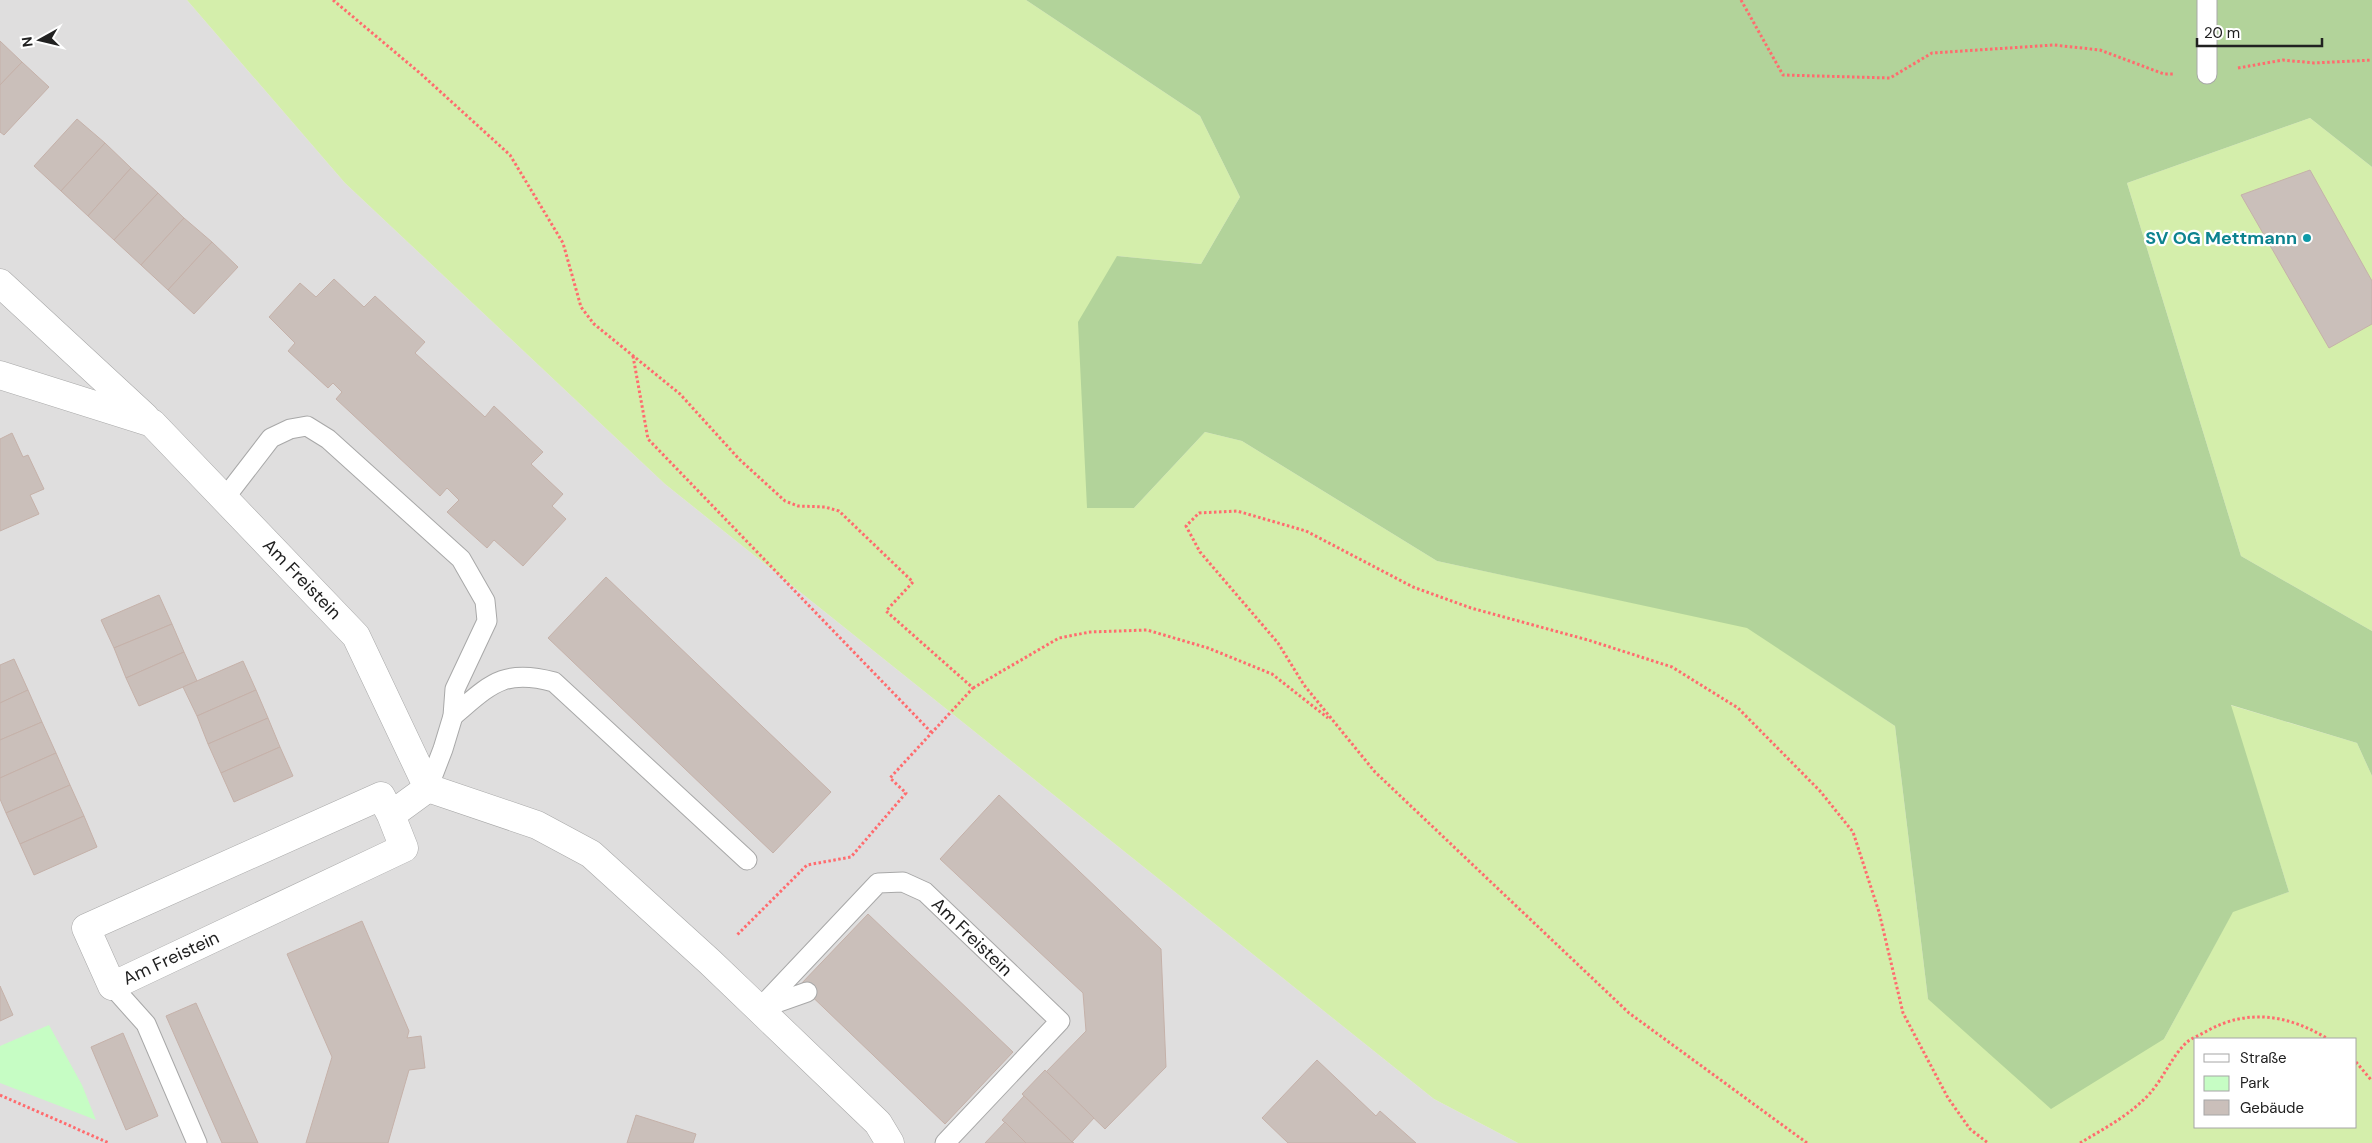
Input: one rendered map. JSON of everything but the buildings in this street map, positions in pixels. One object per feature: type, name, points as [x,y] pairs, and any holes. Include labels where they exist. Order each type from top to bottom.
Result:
[{"type":"street","name":"Am Freistein","points":[[0,283],[152,423],[356,636],[428,788]]},
{"type":"street","name":"Am Freistein","points":[[0,375],[152,423]]},
{"type":"street","points":[[391,815],[428,788],[537,825],[591,854],[710,962],[878,1123],[890,1143]]},
{"type":"street","name":"Am Freistein","points":[[381,796],[391,815],[404,848],[112,986],[86,928],[381,796]]},
{"type":"lane","points":[[2207,74],[2208,0]]},
{"type":"lane","points":[[224,499],[272,438],[290,429],[307,426],[328,439],[461,558],[485,601],[487,621],[455,689],[453,716],[428,788]]},
{"type":"lane","points":[[453,716],[490,685],[507,678],[532,676],[554,682],[570,694],[747,860]]},
{"type":"lane","name":"Am Freistein","points":[[759,1009],[878,883],[904,882],[925,892],[1060,1021],[945,1143]]},
{"type":"lane","points":[[112,986],[146,1024],[197,1143]]},
{"type":"lane","points":[[759,1009],[807,992]]},
{"type":"path","points":[[333,0],[421,74],[510,155],[563,243],[581,308],[594,324],[680,394],[738,459],[785,502],[798,506],[825,506],[839,511],[914,582],[886,611],[973,688]]},
{"type":"path","points":[[1741,0],[1783,75],[1890,78],[1932,53],[2054,45],[2100,50],[2164,74],[2207,74],[2283,60],[2314,63],[2372,60]]},
{"type":"path","points":[[633,356],[648,439],[931,732]]},
{"type":"path","points":[[1807,1143],[1629,1013],[1375,772],[1304,685],[1278,643],[1200,552],[1186,526],[1199,513],[1237,511],[1306,531],[1413,587],[1471,608],[1588,640],[1672,667],[1738,708],[1820,791],[1853,832],[1879,912],[1903,1013],[1948,1098],[1970,1129],[1988,1143]]},
{"type":"path","points":[[710,962],[807,865],[851,857],[906,793],[890,778],[973,688],[1059,638],[1090,632],[1147,630],[1208,648],[1272,674],[1333,722]]},
{"type":"path","points":[[2194,1038],[2217,1026],[2251,1016],[2280,1018],[2312,1029],[2326,1038]]},
{"type":"path","points":[[2080,1143],[2118,1121],[2150,1092],[2187,1042],[2194,1038]]},
{"type":"path","points":[[2357,1063],[2372,1081]]},
{"type":"path","points":[[0,1095],[109,1143]]},
{"type":"shaded area","points":[[0,0],[187,0],[345,183],[665,484],[1434,1099],[1518,1143],[0,1143]]},
{"type":"green space","points":[[187,0],[1026,0],[1200,116],[1240,197],[1201,264],[1117,256],[1134,508],[1205,432],[1242,441],[1437,561],[1747,627],[1895,726],[1928,999],[2164,1039],[2233,911],[2289,892],[2230,705],[2357,743],[2372,776],[2372,1143],[1518,1143],[1434,1099],[665,484],[345,183]]},
{"type":"green space","points":[[1026,0],[2372,0],[2372,167],[2310,118],[2127,183],[2241,556],[2372,631],[2372,776],[2357,743],[2231,705],[2289,892],[2233,912],[2164,1039],[2051,1109],[1928,999],[1895,726],[1747,628],[1437,561],[1242,441],[1205,432],[1134,508],[1087,508],[1078,322],[1117,256],[1201,264],[1240,197],[1200,116]]},
{"type":"green space","points":[[2310,118],[2372,167],[2372,631],[2241,556],[2127,183]]},
{"type":"green space","points":[[49,1025],[82,1085],[96,1120],[0,1083],[0,1046]]},
{"type":"place","name":"SV OG Mettmann","points":[[2307,238]]}]
